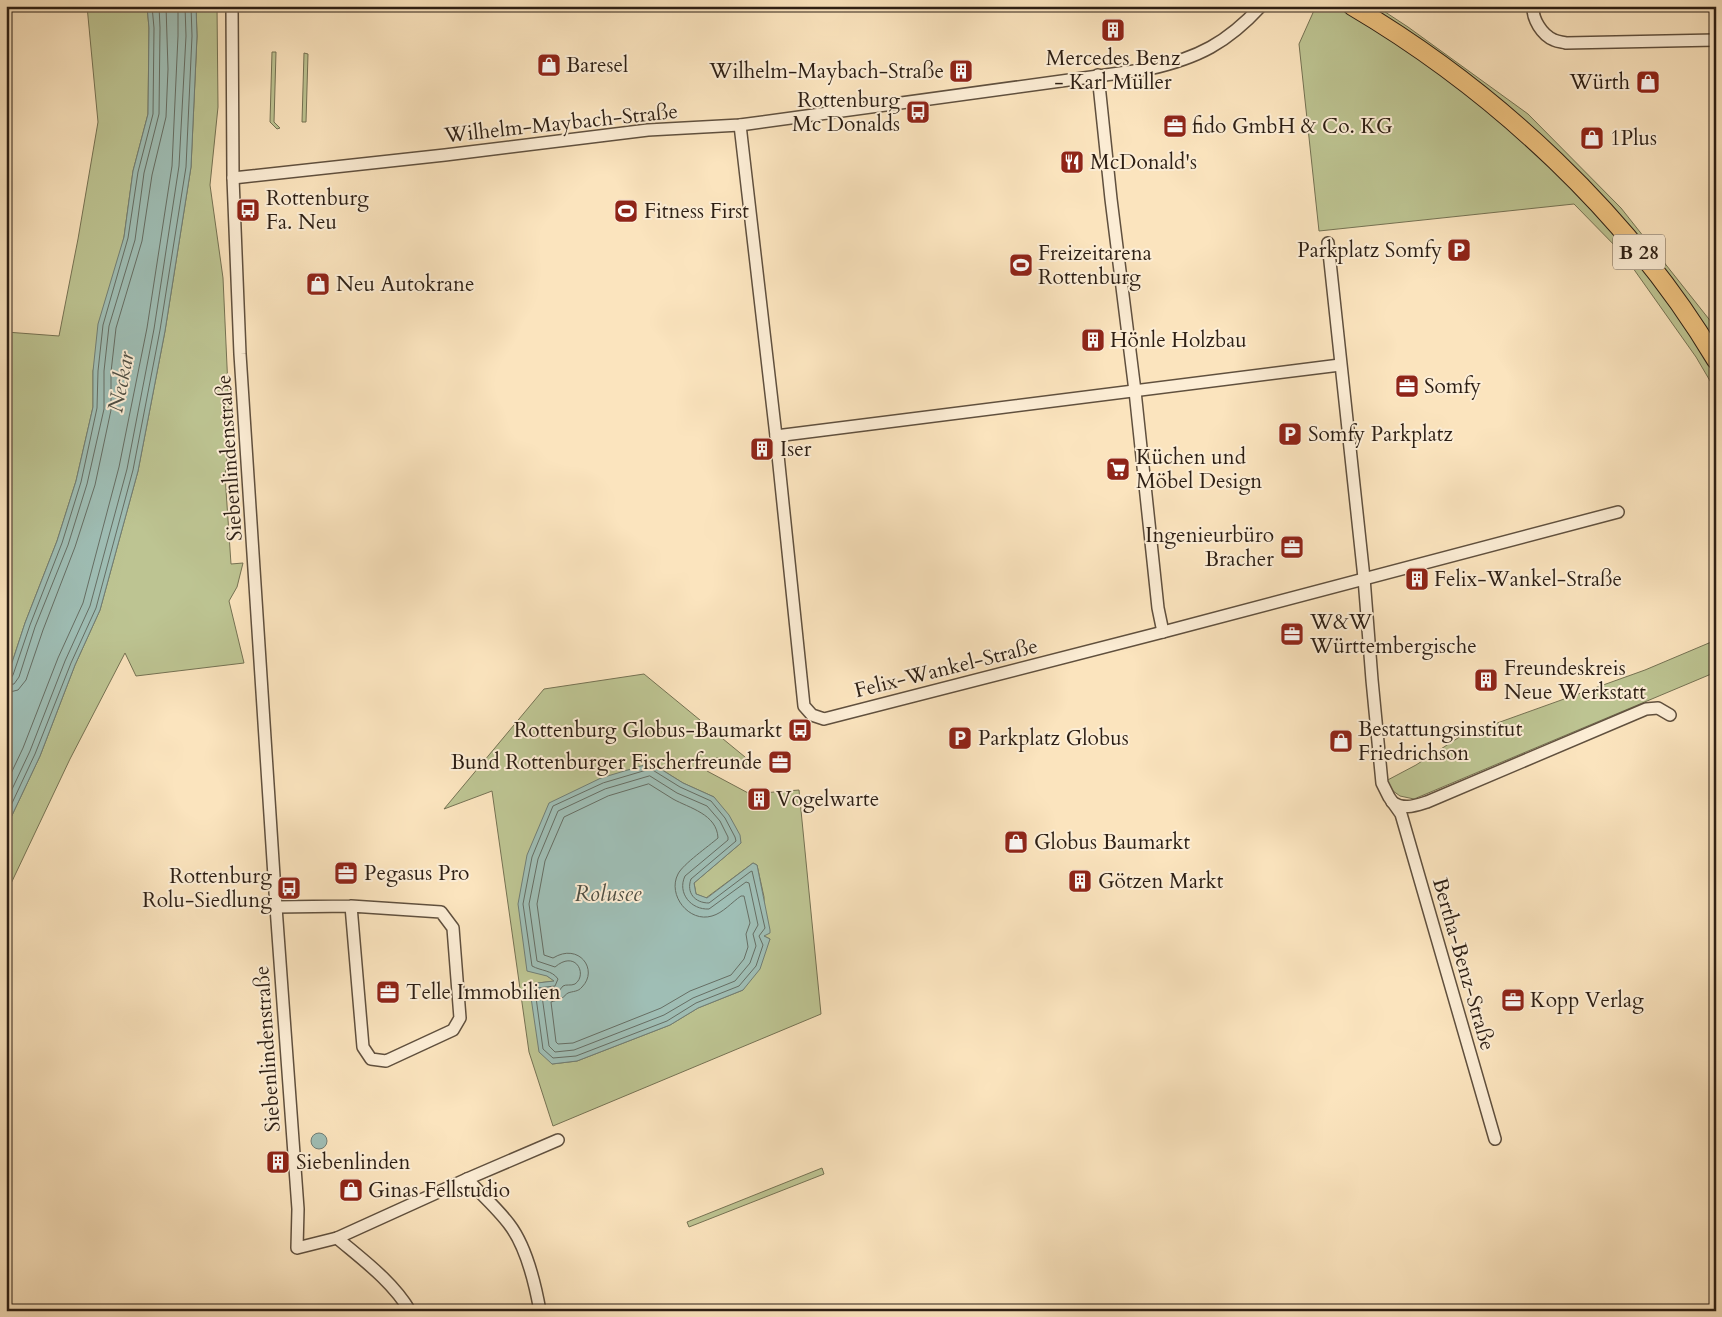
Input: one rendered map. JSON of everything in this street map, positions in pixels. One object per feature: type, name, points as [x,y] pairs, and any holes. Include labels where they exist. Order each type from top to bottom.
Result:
[{"type":"main road","name":"B 28","points":[[1352,6],[1401,36],[1439,63],[1510,119],[1549,156],[1604,212],[1640,254],[1689,317],[1716,360]]},
{"type":"street","name":"Siebenlindenstraße","points":[[232,6],[233,178],[240,354],[298,1210],[297,1248],[337,1238]]},
{"type":"street","name":"Wilhelm-Maybach-Straße","points":[[233,178],[437,156],[648,130],[740,124],[1149,69],[1191,57],[1209,49],[1242,26],[1261,6]]},
{"type":"street","points":[[1533,6],[1533,13],[1537,24],[1545,33],[1554,40],[1566,43],[1716,40]]},
{"type":"street","points":[[1098,75],[1158,608],[1163,632]]},
{"type":"street","name":"Felix-Wankel-Straße","points":[[740,124],[776,436],[804,706],[812,715],[824,719],[1618,512]]},
{"type":"street","points":[[1328,243],[1364,578]]},
{"type":"street","points":[[776,436],[1340,365]]},
{"type":"street","name":"Bertha-Benz-Straße","points":[[1364,578],[1382,783],[1401,814],[1495,1139]]},
{"type":"street","points":[[1392,801],[1399,806],[1412,807],[1427,802],[1646,709],[1658,708],[1670,715]]},
{"type":"street","points":[[276,907],[350,906],[441,912],[453,928],[460,1018],[453,1030],[386,1061],[371,1059],[364,1047],[350,906]]},
{"type":"street","points":[[410,1311],[387,1282],[337,1238],[558,1140]]},
{"type":"street","points":[[467,1179],[509,1223],[516,1233],[532,1274],[540,1311]]},
{"type":"green space","points":[[87,6],[147,6],[149,28],[148,114],[133,171],[124,237],[93,371],[93,407],[76,481],[57,541],[25,623],[6,681],[6,332],[59,336],[98,122]]},
{"type":"green space","points":[[196,6],[217,6],[218,107],[210,185],[223,278],[230,432],[225,475],[231,564],[243,563],[237,587],[229,601],[244,663],[136,676],[125,653],[70,759],[6,894],[6,828],[40,756],[75,665],[100,610],[138,471],[165,331],[191,167],[197,36]]},
{"type":"green space","points":[[1316,6],[1376,6],[1528,114],[1621,208],[1716,328],[1716,391],[1696,357],[1623,254],[1574,204],[1319,231],[1299,44]]},
{"type":"green space","points":[[272,52],[276,52],[274,122],[280,128],[277,129],[270,122]]},
{"type":"green space","points":[[304,53],[308,54],[306,122],[302,122]]},
{"type":"green space","points":[[1716,640],[1716,672],[1414,799],[1400,796],[1382,783],[1416,765],[1461,736],[1645,670]]},
{"type":"green space","points":[[644,674],[745,757],[749,764],[732,766],[727,760],[717,758],[699,763],[707,771],[750,794],[799,790],[821,1014],[553,1126],[529,1052],[492,791],[444,809],[544,689]],"holes":[[[651,763],[683,783],[714,797],[741,843],[694,883],[696,894],[706,898],[753,863],[757,865],[764,897],[764,936],[770,939],[743,990],[698,1008],[670,1025],[577,1061],[552,1064],[529,984],[555,981],[547,976]]]},
{"type":"green space","points":[[822,1168],[824,1174],[689,1227],[687,1222]]},
{"type":"water","name":"Neckar","points":[[147,6],[196,6],[197,36],[191,167],[165,331],[138,471],[100,610],[75,665],[40,756],[6,828],[6,681],[25,623],[57,541],[76,481],[93,407],[93,371],[98,324],[124,237],[133,171],[148,114],[149,28]]},
{"type":"water","name":"Rolusee","points":[[651,763],[683,783],[714,797],[729,815],[740,835],[741,843],[694,883],[696,894],[707,898],[753,863],[757,865],[770,930],[770,933],[764,936],[770,939],[760,969],[743,990],[698,1008],[670,1025],[577,1061],[552,1064],[539,1052],[529,984],[554,981],[547,976],[527,971],[518,904],[527,855],[549,803],[601,778]]},
{"type":"water","points":[[319,1133],[327,1141],[319,1149],[311,1141]]},
{"type":"place","name":"Mercedes Benz - Karl Müller","points":[[1113,30]]},
{"type":"place","name":"Baresel","points":[[549,65]]},
{"type":"place","name":"Wilhelm-Maybach-Straße","points":[[961,71]]},
{"type":"place","name":"Würth","points":[[1648,82]]},
{"type":"place","name":"Rottenburg Mc Donalds","points":[[918,112]]},
{"type":"place","name":"fido GmbH & Co. KG","points":[[1175,126]]},
{"type":"place","name":"1Plus","points":[[1592,138]]},
{"type":"place","name":"McDonald's","points":[[1072,162]]},
{"type":"place","name":"Rottenburg Fa. Neu","points":[[248,210]]},
{"type":"place","name":"Fitness First","points":[[626,211]]},
{"type":"place","name":"Parkplatz Somfy","points":[[1459,250]]},
{"type":"place","name":"Freizeitarena Rottenburg","points":[[1021,265]]},
{"type":"place","name":"Neu Autokrane","points":[[318,284]]},
{"type":"place","name":"Hönle Holzbau","points":[[1093,340]]},
{"type":"place","name":"Somfy","points":[[1407,386]]},
{"type":"place","name":"Somfy Parkplatz","points":[[1290,434]]},
{"type":"place","name":"Iser","points":[[762,449]]},
{"type":"place","name":"Küchen und Möbel Design","points":[[1118,469]]},
{"type":"place","name":"Ingenieurbüro Bracher","points":[[1292,547]]},
{"type":"place","name":"Felix-Wankel-Straße","points":[[1417,579]]},
{"type":"place","name":"W&W Württembergische","points":[[1292,634]]},
{"type":"place","name":"Freundeskreis Neue Werkstatt","points":[[1486,680]]},
{"type":"place","name":"Rottenburg Globus-Baumarkt","points":[[800,730]]},
{"type":"place","name":"Parkplatz Globus","points":[[960,738]]},
{"type":"place","name":"Bestattungsinstitut Friedrichson","points":[[1341,741]]},
{"type":"place","name":"Bund Rottenburger Fischerfreunde","points":[[780,762]]},
{"type":"place","name":"Vogelwarte","points":[[759,799]]},
{"type":"place","name":"Globus Baumarkt","points":[[1016,842]]},
{"type":"place","name":"Pegasus Pro","points":[[346,873]]},
{"type":"place","name":"Götzen Markt","points":[[1080,881]]},
{"type":"place","name":"Rottenburg Rolu-Siedlung","points":[[289,888]]},
{"type":"place","name":"Telle Immobilien","points":[[388,992]]},
{"type":"place","name":"Kopp Verlag","points":[[1513,1000]]},
{"type":"place","name":"Siebenlinden","points":[[278,1162]]},
{"type":"place","name":"Ginas Fellstudio","points":[[351,1190]]}]
